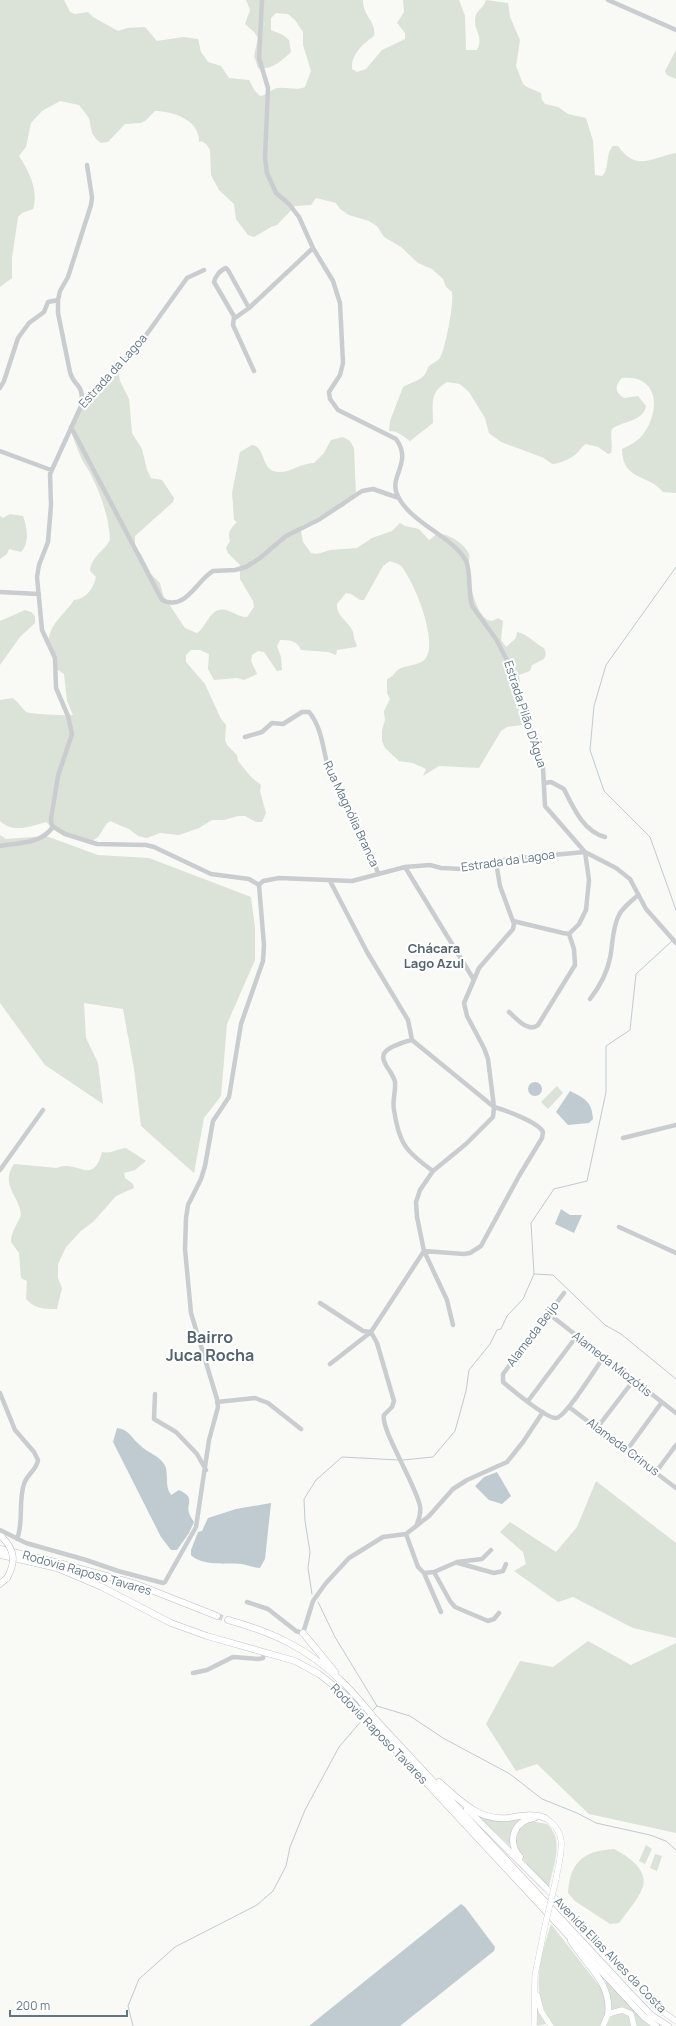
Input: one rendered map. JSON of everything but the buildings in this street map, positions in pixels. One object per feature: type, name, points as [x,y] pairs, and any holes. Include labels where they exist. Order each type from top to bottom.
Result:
[{"type":"highway","points":[[0,1584],[7,1578],[12,1568],[13,1553],[9,1544],[1,1537]]},
{"type":"highway","name":"Rodovia Raposo Tavares","points":[[0,1549],[136,1584],[218,1616]]},
{"type":"highway","name":"Rodovia Raposo Tavares","points":[[0,1555],[57,1568],[102,1587],[171,1623],[207,1636],[295,1661],[319,1674],[359,1706],[644,2017],[656,2026]]},
{"type":"highway","name":"Rodovia Raposo Tavares","points":[[228,1620],[252,1626],[294,1644],[313,1657],[341,1680],[359,1706]]},
{"type":"highway","points":[[303,1633],[341,1680]]},
{"type":"highway","name":"Rodovia Raposo Tavares","points":[[374,1722],[409,1754],[642,2005],[668,2026]]},
{"type":"highway","points":[[409,1754],[452,1793],[545,1887]]},
{"type":"highway","points":[[452,1793],[473,1810],[486,1816],[501,1818],[535,1815],[545,1818]]},
{"type":"highway","points":[[545,1818],[531,1818],[521,1822],[515,1830],[512,1840],[514,1850],[545,1887]]},
{"type":"highway","points":[[562,1928],[605,1988],[609,2001],[608,2014]]},
{"type":"main road","points":[[534,2026],[536,1967],[556,1879],[561,1848],[561,1835],[556,1826],[545,1818]]},
{"type":"main road","name":"Avenida Elias Alves da Costa","points":[[545,1887],[656,2007],[676,2021]]},
{"type":"main road","points":[[536,1967],[539,2005],[551,2026]]},
{"type":"main road","points":[[603,2026],[608,2014],[617,2010],[627,2012],[633,2018],[634,2026]]},
{"type":"street","points":[[262,0],[259,58],[268,88],[265,158],[266,173],[276,193],[289,204],[299,217],[313,248],[333,281],[340,303],[343,363],[340,375],[329,392],[330,399],[338,410],[388,434],[396,439],[401,446],[402,464],[395,488],[399,498]]},
{"type":"street","points":[[608,0],[676,30]]},
{"type":"street","points":[[82,404],[82,390],[70,376],[58,313],[58,300],[60,291],[68,277],[91,205],[92,197],[87,165]]},
{"type":"street","points":[[234,317],[249,308],[313,248]]},
{"type":"street","points":[[249,308],[228,270],[224,268],[215,277],[214,282],[234,317],[233,325],[254,371]]},
{"type":"street","name":"Estrada da Lagoa","points":[[53,827],[52,819],[55,789],[72,734],[70,720],[56,688],[54,658],[42,630],[38,594],[37,572],[47,546],[50,529],[51,470],[82,404],[139,344],[187,278],[204,270]]},
{"type":"street","points":[[0,388],[4,381],[13,349],[23,330],[44,312],[48,302],[58,300]]},
{"type":"street","points":[[71,427],[162,600],[167,602],[176,602],[186,597],[213,571],[235,570],[246,567],[260,558],[286,536],[320,518],[362,491],[373,489],[399,498]]},
{"type":"street","points":[[0,451],[51,470]]},
{"type":"street","name":"Estrada Pilão D'Água","points":[[399,498],[410,512],[457,550],[466,560],[469,571],[469,594],[472,606],[496,638],[512,670],[543,768],[545,783],[543,797],[545,806],[585,852]]},
{"type":"street","points":[[0,592],[38,594]]},
{"type":"street","name":"Rua Magnólia Branca","points":[[245,737],[262,732],[272,723],[283,724],[302,712],[309,712],[318,727],[326,764],[331,777],[371,853],[378,873]]},
{"type":"street","points":[[545,783],[551,782],[564,789],[573,810],[596,835],[605,837]]},
{"type":"street","points":[[0,846],[36,841],[44,837],[53,827],[65,834],[97,844],[150,846],[211,874],[249,879],[259,885],[264,945],[263,961],[241,1024],[229,1098],[213,1121],[203,1173],[188,1205],[186,1218],[185,1248],[191,1313],[218,1402],[209,1440],[206,1470],[196,1527],[165,1582],[157,1582],[86,1560],[44,1549],[17,1539],[0,1530]]},
{"type":"street","points":[[569,934],[582,920],[586,910],[589,880],[585,852],[624,873],[630,879],[646,909],[676,943]]},
{"type":"street","name":"Estrada da Lagoa","points":[[259,885],[263,881],[279,878],[352,881],[405,867],[430,865],[441,868],[462,868],[534,856],[585,852]]},
{"type":"street","points":[[453,1326],[447,1300],[424,1251],[417,1217],[416,1202],[420,1190],[433,1171],[466,1144],[493,1117],[494,1106],[490,1071],[484,1048],[465,1008],[466,997],[479,968],[513,929],[514,921],[500,886],[496,862]]},
{"type":"street","points":[[405,867],[474,980]]},
{"type":"street","points":[[330,881],[367,952],[408,1020],[412,1040],[494,1106],[505,1110],[541,1129],[542,1138],[481,1246],[470,1253],[464,1254],[424,1251]]},
{"type":"street","points":[[590,999],[602,984],[607,972],[611,958],[612,940],[619,915],[638,894]]},
{"type":"street","points":[[514,921],[569,934]]},
{"type":"street","points":[[509,1012],[528,1027],[535,1027],[538,1025],[575,965],[574,949],[569,934]]},
{"type":"street","points":[[412,1040],[404,1041],[388,1049],[384,1052],[383,1058],[395,1083],[394,1110],[401,1140],[415,1158],[433,1171]]},
{"type":"street","points":[[0,1170],[43,1110]]},
{"type":"street","points":[[623,1138],[676,1125]]},
{"type":"street","points":[[619,1227],[676,1253]]},
{"type":"street","points":[[330,1364],[371,1332],[424,1251]]},
{"type":"street","name":"Alameda Beijo","points":[[528,1401],[503,1382],[502,1376],[564,1292]]},
{"type":"street","points":[[320,1303],[363,1331],[371,1332]]},
{"type":"street","name":"Alameda Miozótis","points":[[548,1314],[676,1413]]},
{"type":"street","points":[[371,1332],[376,1342],[394,1401],[392,1407],[384,1415],[384,1425],[404,1464],[420,1506],[417,1524]]},
{"type":"street","points":[[576,1337],[528,1401],[543,1412],[556,1418],[560,1417],[569,1407],[603,1358]]},
{"type":"street","points":[[597,1428],[633,1381]]},
{"type":"street","points":[[0,1393],[15,1430],[34,1452],[38,1460],[35,1469],[24,1482],[21,1528],[17,1539]]},
{"type":"street","points":[[155,1394],[153,1413],[155,1421],[176,1432],[197,1454],[206,1470]]},
{"type":"street","points":[[218,1402],[255,1398],[268,1403],[301,1429]]},
{"type":"street","points":[[627,1450],[662,1402]]},
{"type":"street","name":"Alameda Crinus","points":[[569,1407],[676,1488]]},
{"type":"street","points":[[247,1602],[268,1609],[296,1631],[303,1633],[313,1601],[326,1583],[350,1558],[383,1537],[406,1534],[429,1516],[453,1489],[467,1480],[507,1462],[523,1442],[543,1412]]},
{"type":"street","points":[[656,1472],[676,1445]]},
{"type":"street","points":[[406,1534],[418,1567],[424,1573],[441,1612]]},
{"type":"street","points":[[424,1573],[434,1572],[457,1562],[482,1559],[491,1550]]},
{"type":"street","points":[[457,1562],[494,1573],[503,1571],[506,1564]]},
{"type":"street","points":[[434,1572],[450,1601],[455,1607],[488,1621],[494,1619],[499,1613]]},
{"type":"street","points":[[193,1673],[207,1670],[233,1658],[262,1658],[264,1652]]},
{"type":"shaded area","points":[[0,0],[64,0],[70,12],[75,14],[88,12],[93,17],[118,31],[127,28],[145,27],[157,41],[183,37],[198,39],[201,52],[208,62],[221,66],[229,78],[249,80],[255,91],[260,96],[278,88],[298,89],[305,87],[311,71],[303,45],[303,32],[295,20],[288,14],[276,13],[271,18],[271,30],[283,35],[289,40],[291,52],[272,66],[263,69],[258,68],[254,56],[258,38],[245,24],[250,10],[246,0],[363,0],[365,10],[372,22],[374,36],[358,50],[353,59],[352,69],[357,72],[366,69],[382,50],[405,39],[405,33],[397,23],[404,12],[403,0],[459,0],[465,16],[466,50],[477,50],[479,45],[480,41],[475,23],[475,16],[486,0],[508,3],[510,17],[520,40],[516,66],[523,84],[541,93],[542,100],[545,104],[558,107],[568,114],[586,118],[593,141],[595,175],[602,176],[604,173],[607,166],[609,153],[613,146],[618,146],[625,154],[638,161],[652,160],[676,153],[676,493],[663,492],[651,482],[637,476],[626,467],[623,459],[622,449],[642,436],[653,414],[653,395],[649,387],[643,382],[634,378],[622,378],[617,386],[617,391],[624,398],[638,396],[646,406],[641,415],[637,418],[612,429],[612,450],[611,453],[608,454],[598,447],[586,444],[569,458],[562,462],[552,464],[544,458],[501,442],[489,433],[485,418],[469,392],[460,384],[447,382],[437,390],[433,399],[433,423],[410,441],[398,433],[389,431],[390,421],[403,387],[421,378],[428,367],[440,358],[445,345],[449,325],[452,292],[446,287],[443,279],[432,269],[418,263],[401,247],[384,237],[377,226],[369,221],[349,215],[340,209],[336,203],[316,198],[311,205],[295,206],[277,225],[254,237],[248,235],[236,219],[234,204],[219,190],[211,175],[210,150],[202,141],[199,142],[198,134],[195,128],[184,118],[177,115],[162,111],[155,111],[147,119],[140,123],[125,124],[108,142],[101,143],[92,133],[89,118],[79,105],[60,101],[42,111],[31,123],[26,147],[19,156],[32,181],[35,202],[33,209],[22,213],[18,217],[12,258],[12,278],[0,287]]},
{"type":"shaded area","points":[[676,50],[676,79],[667,75],[665,71]]},
{"type":"shaded area","points":[[114,366],[118,370],[120,381],[129,399],[132,433],[142,449],[147,470],[151,478],[162,480],[174,498],[173,502],[135,536],[135,548],[141,554],[151,574],[160,583],[163,595],[185,628],[197,633],[216,611],[226,610],[247,617],[254,607],[253,601],[240,579],[240,565],[228,553],[226,548],[230,541],[230,530],[237,522],[234,520],[232,493],[240,452],[252,445],[257,447],[260,450],[268,468],[272,471],[282,472],[309,463],[314,463],[324,453],[331,440],[343,437],[350,441],[354,448],[356,496],[344,506],[302,525],[301,531],[303,542],[311,553],[317,554],[330,550],[357,548],[372,538],[392,531],[400,523],[405,526],[419,529],[429,540],[436,535],[443,534],[461,543],[469,554],[468,569],[470,585],[478,608],[482,615],[487,619],[492,621],[498,618],[503,621],[501,640],[506,647],[516,638],[517,632],[525,635],[544,648],[546,654],[544,659],[532,665],[530,671],[519,675],[520,683],[514,699],[521,715],[522,725],[507,727],[501,731],[479,768],[439,766],[423,776],[426,769],[413,763],[399,761],[385,748],[382,741],[382,730],[385,720],[384,711],[390,699],[387,693],[387,679],[401,668],[424,660],[429,649],[427,625],[418,597],[401,566],[390,561],[383,566],[364,600],[360,600],[351,594],[346,593],[337,604],[337,609],[341,616],[353,632],[357,645],[356,647],[337,650],[336,655],[328,652],[301,650],[295,642],[280,640],[277,646],[281,657],[282,670],[277,671],[264,652],[258,651],[252,655],[251,661],[257,674],[244,680],[237,678],[214,680],[208,669],[209,654],[200,650],[191,650],[186,655],[186,662],[205,684],[221,719],[226,725],[225,740],[227,745],[237,755],[238,761],[252,778],[261,785],[260,791],[266,813],[262,822],[256,822],[245,816],[238,816],[224,820],[212,820],[199,828],[179,835],[160,833],[147,838],[138,836],[129,829],[110,821],[97,838],[90,841],[55,830],[46,822],[28,827],[16,828],[5,825],[0,821],[0,700],[13,698],[26,712],[29,713],[73,715],[67,701],[64,674],[55,668],[54,654],[49,643],[49,637],[54,625],[74,600],[82,598],[91,589],[96,577],[90,571],[91,565],[107,545],[110,538],[108,523],[101,499],[91,474],[81,458],[69,427],[78,409]]},
{"type":"shaded area","points":[[10,514],[23,516],[26,525],[27,540],[21,552],[9,549],[7,554],[0,559],[0,516],[3,518]]},
{"type":"shaded area","points":[[25,610],[31,612],[35,616],[35,623],[20,637],[0,665],[0,621]]},
{"type":"shaded area","points":[[0,835],[6,839],[46,836],[98,855],[149,858],[251,897],[255,928],[255,960],[227,1024],[221,1096],[204,1118],[194,1173],[141,1126],[134,1069],[123,1009],[84,1003],[86,1038],[98,1063],[103,1104],[45,1065],[0,1003]]},
{"type":"shaded area","points":[[535,1082],[540,1084],[542,1089],[540,1094],[535,1096],[530,1094],[528,1089],[530,1084]]},
{"type":"shaded area","points":[[557,1086],[563,1093],[548,1109],[541,1102]]},
{"type":"shaded area","points":[[570,1091],[583,1098],[589,1104],[593,1119],[589,1123],[568,1125],[556,1112]]},
{"type":"shaded area","points":[[126,1148],[146,1161],[135,1170],[124,1173],[125,1178],[133,1184],[134,1188],[116,1196],[94,1221],[81,1231],[66,1247],[58,1264],[58,1278],[62,1288],[57,1309],[36,1307],[26,1299],[27,1281],[21,1278],[19,1253],[11,1242],[14,1229],[21,1214],[9,1184],[10,1171],[14,1164],[57,1168],[64,1166],[89,1170],[94,1168],[102,1152],[111,1152]]},
{"type":"shaded area","points":[[561,1209],[570,1215],[582,1215],[574,1233],[555,1224]]},
{"type":"shaded area","points":[[117,1428],[125,1430],[144,1449],[162,1461],[166,1468],[167,1485],[171,1495],[179,1490],[189,1498],[188,1509],[194,1522],[189,1533],[177,1550],[171,1550],[161,1537],[113,1442]]},
{"type":"shaded area","points":[[497,1472],[511,1496],[502,1504],[489,1500],[475,1486],[484,1477]]},
{"type":"shaded area","points":[[596,1481],[676,1543],[676,1638],[633,1628],[573,1597],[558,1602],[514,1571],[526,1564],[523,1552],[500,1532],[510,1522],[556,1552],[577,1527]]},
{"type":"shaded area","points":[[271,1503],[265,1559],[260,1568],[241,1564],[222,1564],[201,1561],[195,1559],[191,1555],[191,1550],[198,1532],[202,1531],[208,1518],[236,1509]]},
{"type":"shaded area","points":[[588,1641],[631,1665],[676,1643],[676,1833],[589,1814],[537,1764],[516,1771],[486,1724],[520,1661],[553,1667]]},
{"type":"shaded area","points":[[477,1815],[525,1818],[513,1830],[510,1846]]},
{"type":"shaded area","points":[[531,1821],[547,1824],[552,1830],[557,1845],[555,1862],[549,1887],[526,1863],[516,1845],[516,1836],[520,1828]]},
{"type":"shaded area","points":[[646,1845],[652,1849],[645,1864],[639,1861]]},
{"type":"shaded area","points":[[614,1849],[636,1865],[643,1876],[644,1882],[637,1898],[619,1923],[610,1924],[575,1901],[568,1893],[572,1873],[580,1860],[594,1852]]},
{"type":"shaded area","points":[[655,1854],[662,1856],[657,1871],[650,1868]]},
{"type":"shaded area","points":[[461,1904],[465,1907],[495,1947],[494,1951],[400,2026],[309,2026]]},
{"type":"shaded area","points":[[551,1924],[604,1992],[606,2011],[600,2026],[555,2026],[541,2002],[539,1989],[540,1963]]},
{"type":"shaded area","points":[[605,1981],[608,1982],[650,2026],[636,2026],[634,2015],[627,2009],[611,2010],[609,1992]]},
{"type":"shaded area","points":[[538,2009],[546,2024],[536,2026],[537,2010]]},
{"type":"shaded area","points":[[618,2012],[629,2016],[631,2026],[606,2026],[612,2015]]},
{"type":"waterway","points":[[676,567],[606,665],[594,706],[590,750],[604,791],[650,837],[676,910]]},
{"type":"waterway","points":[[403,1460],[433,1457],[455,1431],[466,1391],[469,1370],[490,1344],[497,1330],[501,1329],[507,1316],[523,1299],[534,1274],[531,1223],[554,1189],[587,1181],[606,1092],[606,1046],[630,1030],[636,974],[672,941]]},
{"type":"waterway","points":[[534,1274],[553,1275],[605,1325],[621,1334],[676,1379]]},
{"type":"waterway","points":[[312,1594],[308,1568],[310,1552],[305,1521],[304,1499],[316,1480],[342,1457],[398,1460]]},
{"type":"waterway","points":[[318,1602],[335,1637],[377,1706],[372,1711]]},
{"type":"waterway","points":[[377,1706],[410,1716],[443,1738],[510,1774],[542,1799],[577,1813],[596,1823],[650,1835],[666,1841],[676,1850]]},
{"type":"waterway","points":[[133,2026],[128,2006],[139,1979],[175,1947],[257,1905],[273,1891],[286,1866],[290,1847],[305,1810],[339,1747],[363,1719]]},
{"type":"tunnel","points":[[217,1616],[228,1620]]},
{"type":"district","name":"Chácara Lago Azul","points":[[434,956]]},
{"type":"district","name":"Bairro Juca Rocha","points":[[210,1346]]}]
